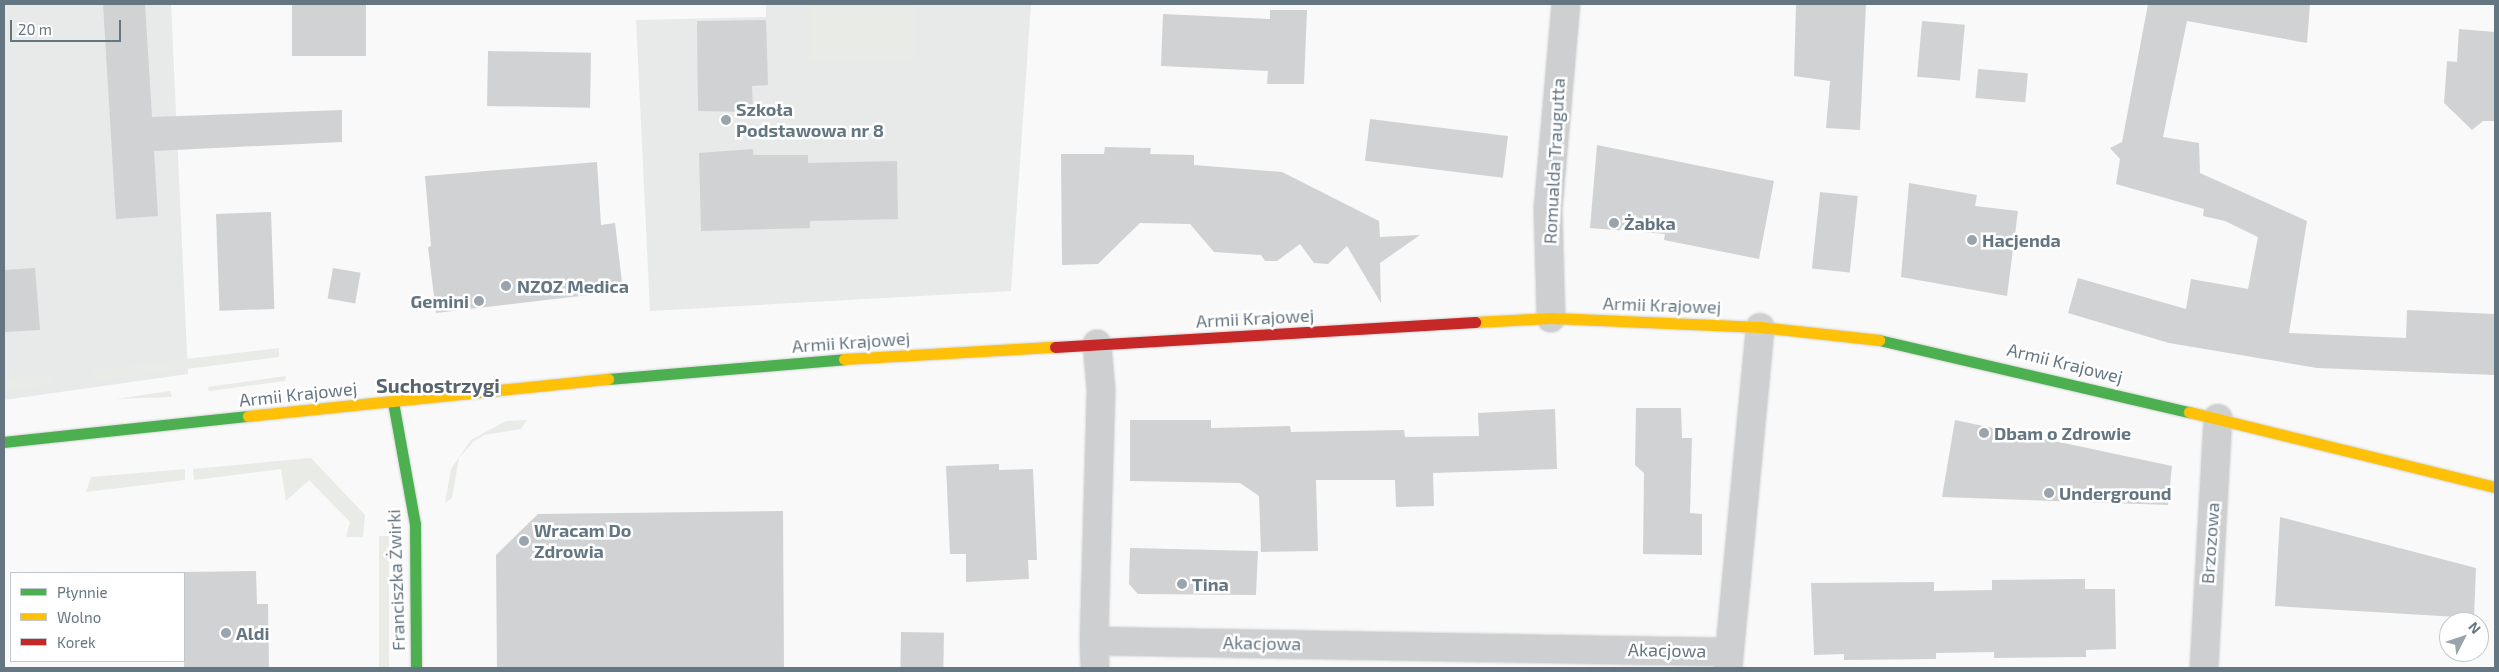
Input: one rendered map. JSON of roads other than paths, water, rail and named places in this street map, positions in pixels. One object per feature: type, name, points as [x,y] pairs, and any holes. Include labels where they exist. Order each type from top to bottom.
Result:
[{"type":"street","name":"Romualda Traugutta","points":[[1551,318],[1548,209],[1566,4]]},
{"type":"street","name":"Armii Krajowej","points":[[4,442],[393,402],[539,384],[808,362],[1551,318],[1760,327],[1895,342],[2218,418],[2495,487]]},
{"type":"street","name":"Akacjowa","points":[[1094,641],[1727,660],[1736,592],[1760,327]]},
{"type":"street","points":[[1095,668],[1094,641],[1101,390],[1097,344]]},
{"type":"street","name":"Franciszka Żwirki","points":[[393,402],[415,524],[416,668]]},
{"type":"street","name":"Brzozowa","points":[[2204,668],[2218,418]]},
{"type":"place","name":"Szkoła Podstawowa nr 8","points":[[726,120]]},
{"type":"place","name":"Żabka","points":[[1614,223]]},
{"type":"place","name":"Hacjenda","points":[[1972,240]]},
{"type":"place","name":"NZOZ Medica","points":[[506,286]]},
{"type":"place","name":"Gemini","points":[[479,301]]},
{"type":"place","name":"Dbam o Zdrowie","points":[[1984,433]]},
{"type":"place","name":"Underground","points":[[2049,493]]},
{"type":"place","name":"Wracam Do Zdrowia","points":[[524,541]]},
{"type":"place","name":"Tina","points":[[1182,584]]},
{"type":"place","name":"Aldi","points":[[226,633]]},
{"type":"district","name":"Suchostrzygi","points":[[438,385]]}]
